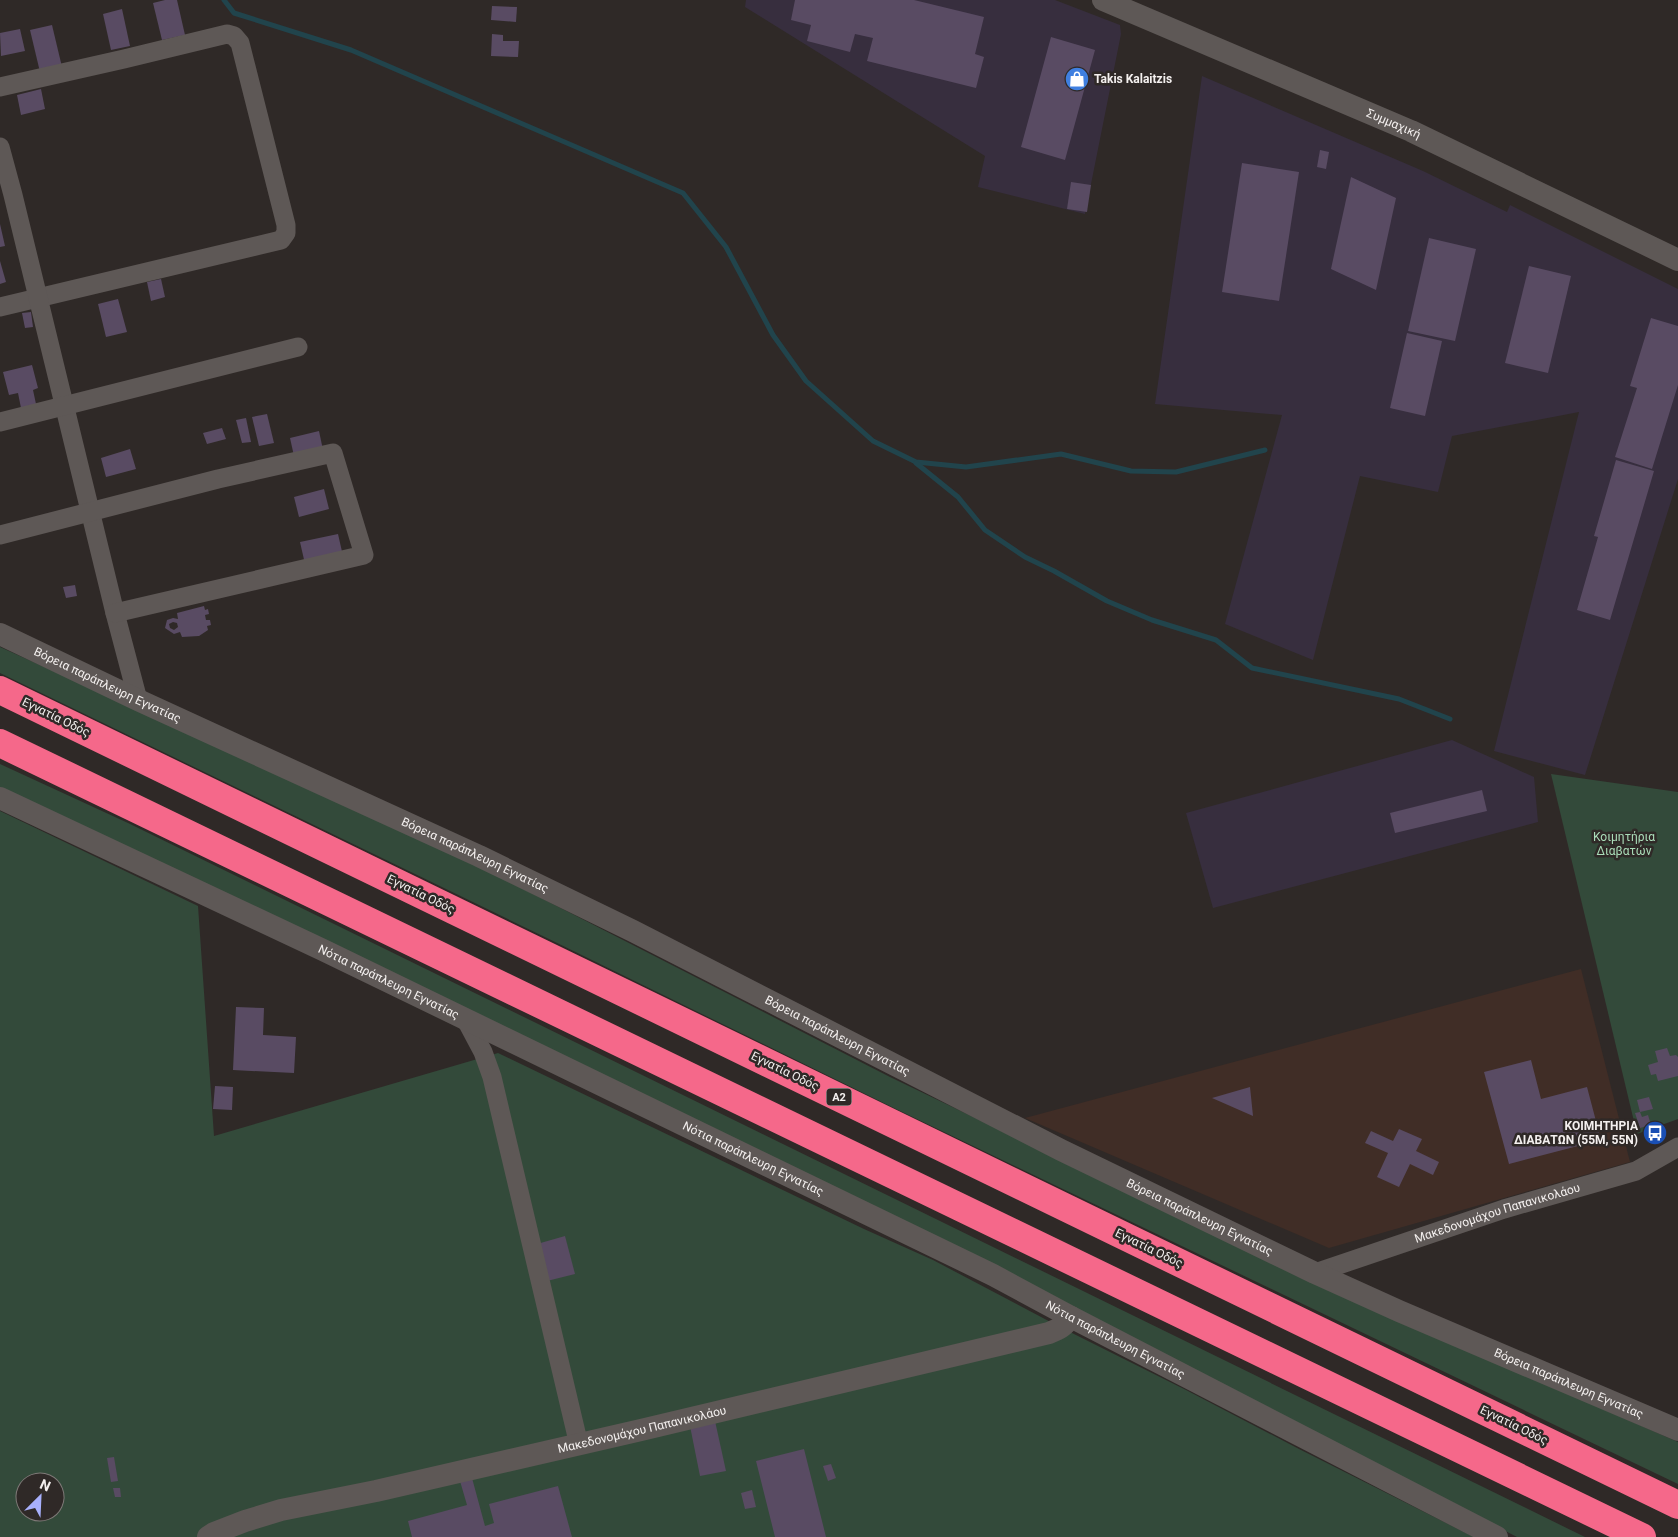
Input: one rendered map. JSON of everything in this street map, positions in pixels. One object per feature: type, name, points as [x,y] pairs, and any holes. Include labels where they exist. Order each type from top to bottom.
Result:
[{"type":"highway","name":"Εγνατία Οδός","points":[[0,690],[1678,1505]]},
{"type":"highway","points":[[0,742],[1642,1537]]},
{"type":"street","name":"Συμμαχική","points":[[1103,0],[1411,131],[1678,260]]},
{"type":"street","points":[[0,87],[227,34],[234,36],[240,43],[286,225],[286,233],[281,240],[0,307]]},
{"type":"street","points":[[0,147],[7,197],[37,297],[138,700]]},
{"type":"street","points":[[0,422],[298,347]]},
{"type":"street","points":[[0,535],[90,510],[236,474],[333,453],[364,555],[115,613]]},
{"type":"street","name":"Βόρεια παράπλευρη Εγνατίας","points":[[0,634],[138,700],[488,860],[633,931],[1062,1150],[1315,1273],[1399,1312],[1678,1430]]},
{"type":"street","name":"Νότια παράπλευρη Εγνατίας","points":[[0,798],[204,893],[891,1224],[1497,1537]]},
{"type":"street","points":[[466,1020],[483,1052],[492,1077],[579,1444]]},
{"type":"street","name":"Μακεδονομάχου Παπανικολάου","points":[[1315,1273],[1504,1209],[1636,1171],[1678,1147]]},
{"type":"street","name":"Μακεδονομάχου Παπανικολάου","points":[[208,1537],[245,1521],[281,1510],[376,1491],[579,1444],[1049,1332],[1060,1329],[1067,1324],[1071,1317]]},
{"type":"shaded area","points":[[746,0],[1055,0],[1120,25],[1121,34],[1085,214],[978,187],[985,156],[745,7]]},
{"type":"shaded area","points":[[1202,76],[1423,171],[1507,212],[1510,205],[1678,289],[1678,479],[1585,775],[1494,751],[1579,412],[1452,436],[1438,492],[1360,476],[1313,660],[1225,624],[1282,415],[1155,404]]},
{"type":"shaded area","points":[[1452,740],[1534,777],[1538,822],[1213,908],[1186,813]]},
{"type":"shaded area","points":[[1581,969],[1630,1162],[1329,1248],[1025,1118]]},
{"type":"green space","points":[[0,647],[438,845],[890,1077],[1327,1287],[1678,1442],[1678,1484],[894,1108],[0,673]]},
{"type":"green space","points":[[0,764],[128,823],[1585,1537],[1517,1537],[1334,1443],[0,788]]},
{"type":"green space","name":"Κοιμητήρια Διαβατών","points":[[1551,774],[1678,792],[1678,1119],[1637,1134]]},
{"type":"green space","points":[[0,811],[198,906],[214,1136],[498,1053],[864,1229],[933,1260],[1060,1327],[1474,1537],[0,1537]]},
{"type":"building","points":[[177,0],[185,35],[162,40],[153,3]]},
{"type":"building","points":[[795,0],[914,0],[984,17],[975,54],[984,57],[976,88],[867,61],[873,38],[855,34],[850,52],[807,41],[811,25],[791,20]]},
{"type":"building","points":[[492,6],[517,7],[516,22],[491,20]]},
{"type":"building","points":[[122,9],[130,46],[111,50],[103,14]]},
{"type":"building","points":[[52,25],[62,67],[40,72],[30,30]]},
{"type":"building","points":[[20,29],[25,51],[1,56],[0,33]]},
{"type":"building","points":[[492,34],[503,35],[503,41],[519,41],[518,57],[491,56]]},
{"type":"building","points":[[1051,37],[1095,50],[1065,160],[1021,147]]},
{"type":"building","points":[[41,89],[45,109],[21,115],[17,95]]},
{"type":"building","points":[[1320,150],[1329,152],[1326,169],[1317,167]]},
{"type":"building","points":[[1242,163],[1299,172],[1279,301],[1222,292]]},
{"type":"building","points":[[1351,177],[1396,198],[1376,290],[1331,269]]},
{"type":"building","points":[[1071,182],[1091,185],[1087,212],[1067,209]]},
{"type":"building","points":[[0,224],[5,246],[0,247]]},
{"type":"building","points":[[1429,238],[1476,249],[1455,341],[1408,331]]},
{"type":"building","points":[[0,261],[6,282],[0,284]]},
{"type":"building","points":[[1529,266],[1571,276],[1548,373],[1505,363]]},
{"type":"building","points":[[161,279],[165,297],[151,301],[147,282]]},
{"type":"building","points":[[118,299],[127,332],[106,337],[98,304]]},
{"type":"building","points":[[31,312],[33,327],[25,328],[22,313]]},
{"type":"building","points":[[1651,318],[1678,326],[1678,385],[1652,469],[1615,457],[1637,388],[1630,386]]},
{"type":"building","points":[[1407,333],[1442,341],[1425,416],[1390,408]]},
{"type":"building","points":[[32,365],[38,388],[33,390],[36,404],[21,408],[18,393],[9,395],[3,372]]},
{"type":"building","points":[[267,414],[274,443],[259,446],[252,417]]},
{"type":"building","points":[[246,418],[251,442],[242,443],[236,420]]},
{"type":"building","points":[[222,428],[226,439],[207,444],[203,433]]},
{"type":"building","points":[[319,431],[323,450],[294,456],[290,438]]},
{"type":"building","points":[[130,449],[136,469],[106,477],[101,458]]},
{"type":"building","points":[[1616,460],[1654,471],[1610,620],[1577,610],[1598,537],[1594,536]]},
{"type":"building","points":[[324,489],[329,509],[299,517],[294,497]]},
{"type":"building","points":[[338,534],[343,556],[305,564],[300,542]]},
{"type":"building","points":[[75,585],[77,596],[66,598],[63,587]]},
{"type":"building","points":[[204,606],[205,610],[208,609],[209,614],[205,615],[206,620],[210,620],[211,625],[207,626],[208,630],[199,636],[182,637],[180,632],[174,634],[165,628],[167,620],[178,619],[177,613]],"holes":[[[177,623],[178,627],[174,630],[170,628],[169,624]]]},
{"type":"building","points":[[1482,790],[1487,811],[1395,833],[1390,813]]},
{"type":"building","points":[[236,1007],[264,1008],[263,1035],[296,1037],[294,1073],[233,1070]]},
{"type":"building","points":[[1667,1048],[1670,1056],[1676,1055],[1678,1057],[1678,1076],[1658,1081],[1656,1074],[1651,1075],[1648,1065],[1658,1062],[1655,1051]]},
{"type":"building","points":[[1531,1060],[1541,1099],[1587,1087],[1601,1140],[1509,1164],[1484,1072]]},
{"type":"building","points":[[215,1086],[233,1087],[232,1110],[213,1109]]},
{"type":"building","points":[[1250,1087],[1253,1116],[1212,1098]]},
{"type":"building","points":[[1649,1097],[1653,1109],[1640,1112],[1637,1100]]},
{"type":"building","points":[[1640,1112],[1642,1117],[1648,1115],[1651,1125],[1640,1128],[1635,1113]]},
{"type":"building","points":[[1399,1129],[1422,1139],[1416,1151],[1439,1162],[1433,1175],[1410,1164],[1399,1187],[1377,1177],[1388,1153],[1365,1143],[1371,1131],[1393,1141]]},
{"type":"building","points":[[565,1236],[575,1274],[547,1281],[537,1244]]},
{"type":"building","points":[[715,1421],[726,1471],[700,1476],[690,1426]]},
{"type":"building","points":[[804,1449],[826,1537],[775,1537],[756,1461]]},
{"type":"building","points":[[114,1457],[118,1481],[111,1482],[107,1458]]},
{"type":"building","points":[[831,1464],[836,1478],[828,1481],[823,1466]]},
{"type":"building","points":[[472,1478],[485,1526],[494,1523],[489,1504],[558,1486],[572,1537],[412,1537],[408,1521],[467,1505],[460,1481]]},
{"type":"building","points":[[113,1488],[120,1488],[121,1497],[115,1497]]},
{"type":"building","points":[[752,1490],[756,1507],[745,1509],[741,1493]]},
{"type":"waterway","points":[[224,0],[234,13],[351,50],[683,193],[726,247],[773,335],[806,381],[873,441],[916,462],[966,467],[1061,454],[1131,471],[1176,472],[1265,450]]},
{"type":"waterway","points":[[916,463],[958,497],[985,530],[1025,557],[1107,601],[1152,620],[1216,640],[1252,668],[1399,699],[1450,719]]},
{"type":"place","name":"Takis Kalaitzis","points":[[1077,79]]},
{"type":"place","name":"ΚΟΙΜΗΤΗΡΙΑ ΔΙΑΒΑΤΩΝ (55Μ, 55Ν)","points":[[1655,1133]]}]
